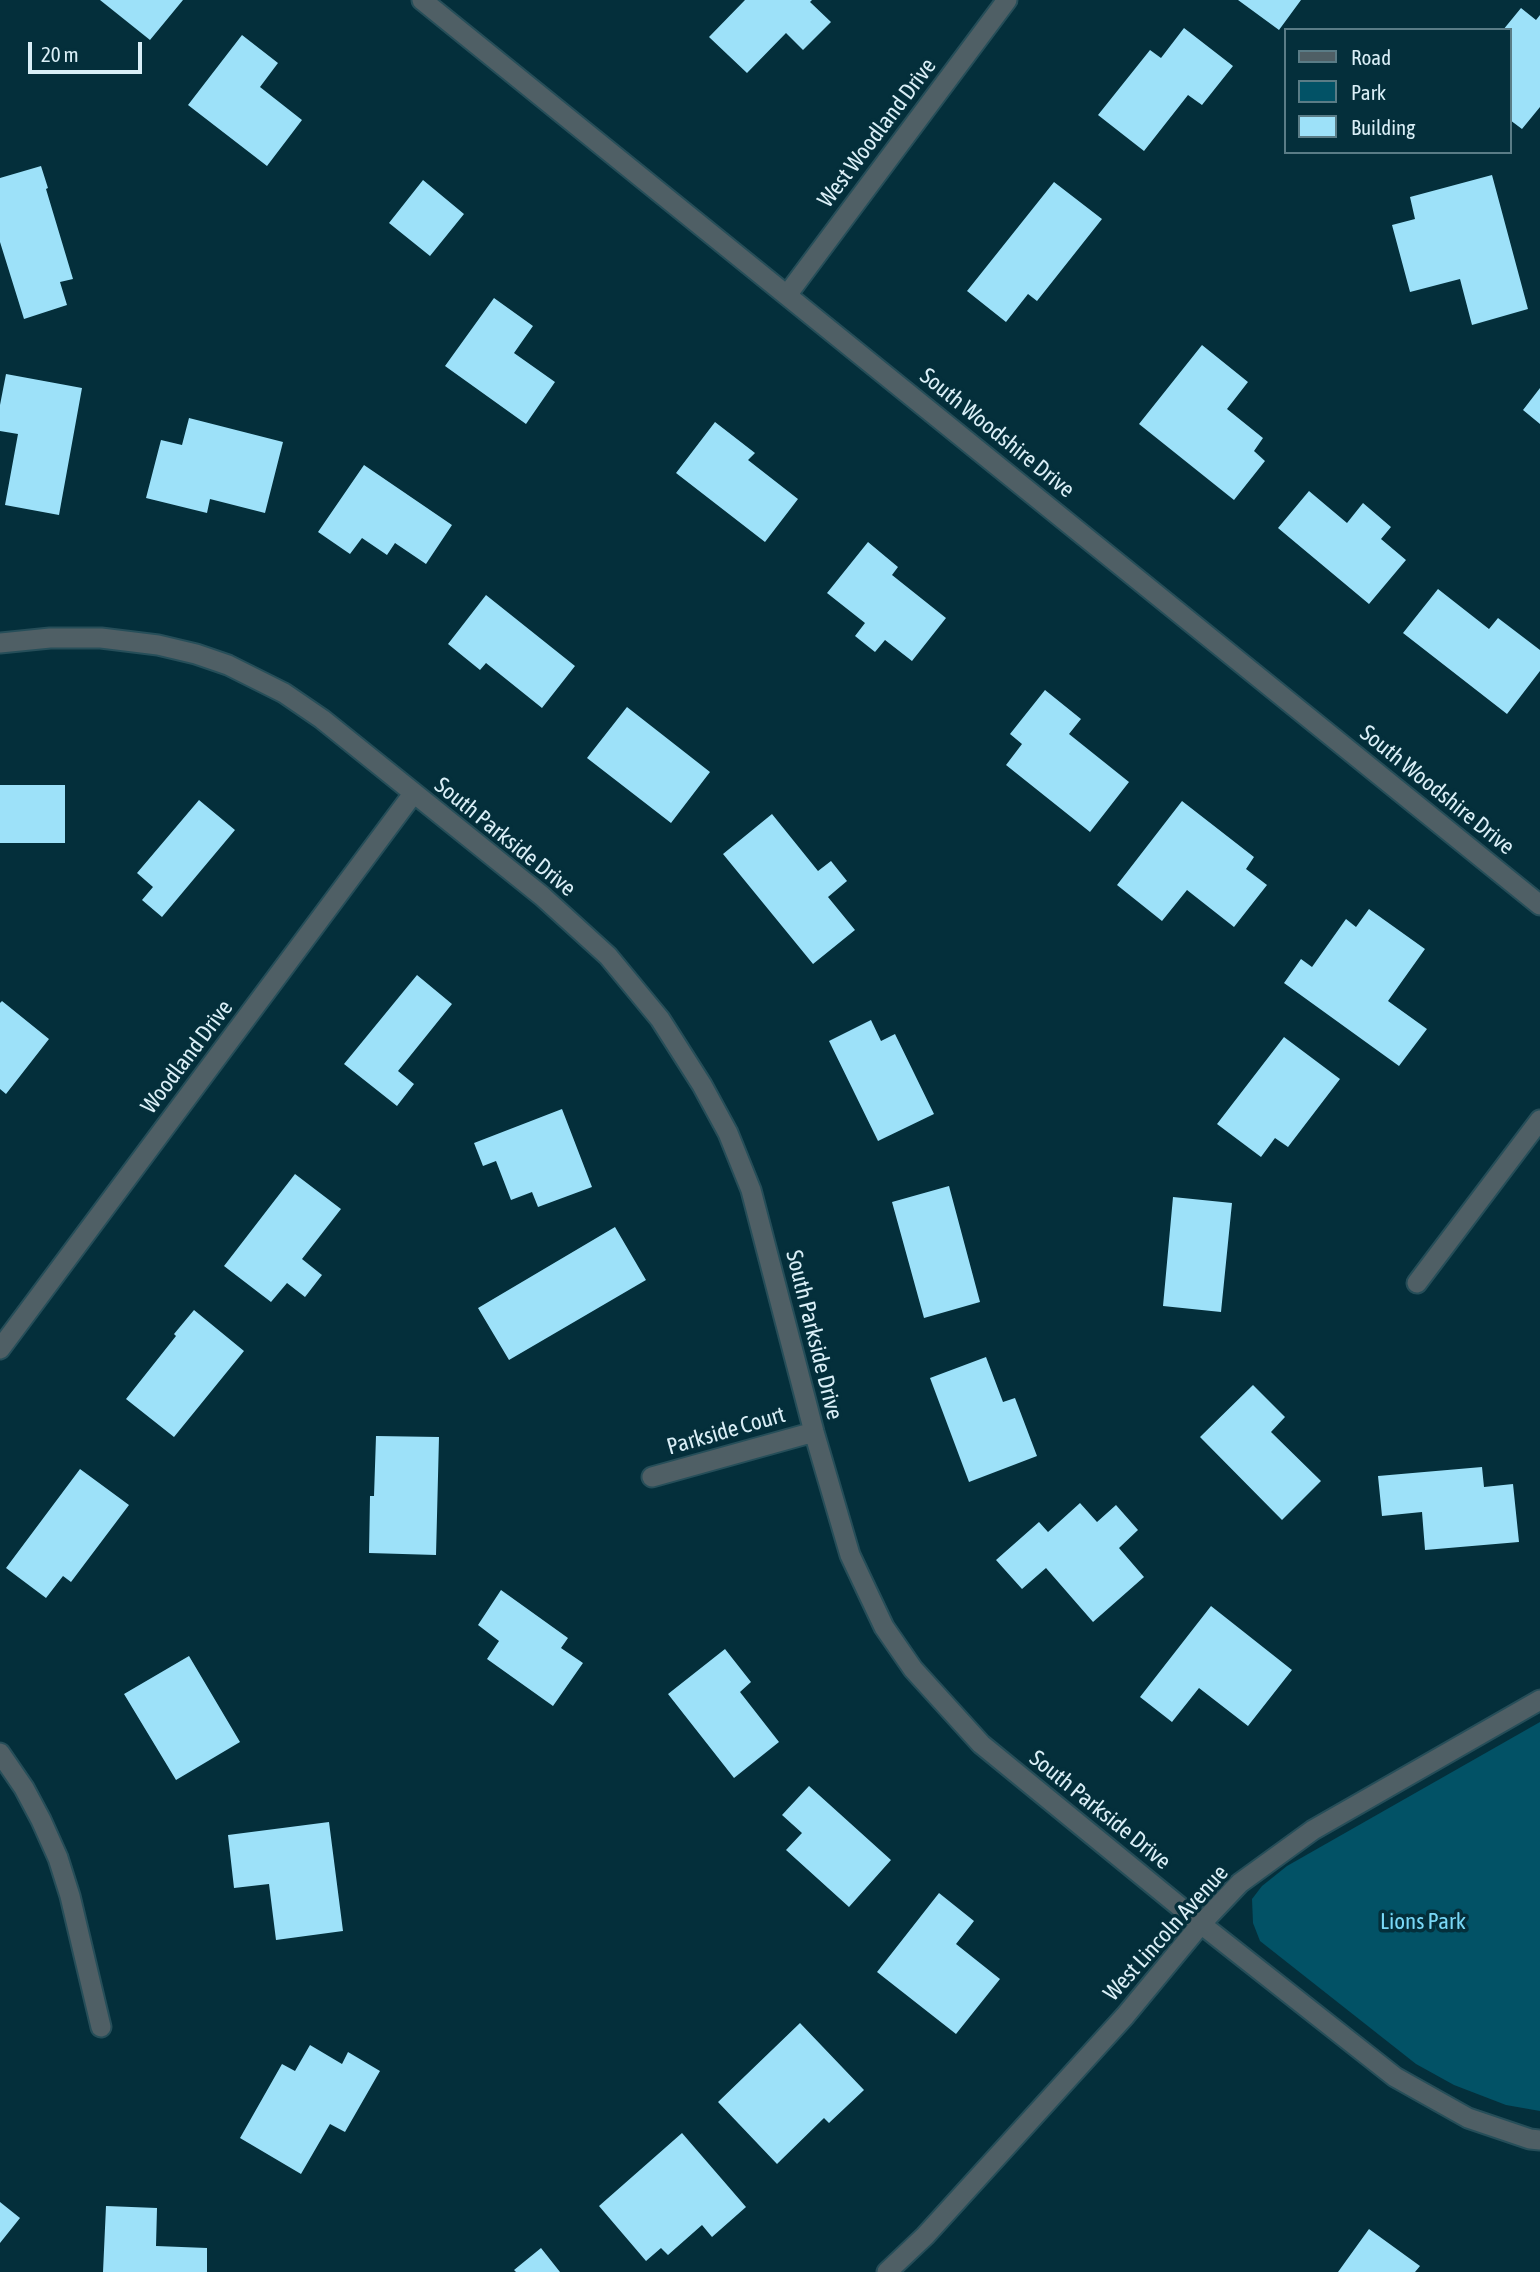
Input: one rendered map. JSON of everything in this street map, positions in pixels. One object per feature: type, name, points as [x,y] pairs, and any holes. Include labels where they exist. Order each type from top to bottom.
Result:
[{"type":"street","name":"South Woodshire Drive","points":[[422,0],[1540,905]]},
{"type":"street","name":"West Woodland Drive","points":[[787,295],[1007,0]]},
{"type":"street","name":"South Parkside Drive","points":[[0,643],[50,638],[101,638],[158,645],[228,665],[284,693],[323,719],[542,896],[608,956],[660,1019],[702,1085],[727,1133],[751,1190],[814,1432],[850,1555],[884,1627],[913,1669],[981,1744],[1201,1924],[1395,2077],[1468,2118],[1540,2140]]},
{"type":"street","name":"Woodland Drive","points":[[0,1349],[414,794]]},
{"type":"street","points":[[1417,1283],[1540,1120]]},
{"type":"street","name":"Parkside Court","points":[[652,1477],[814,1432]]},
{"type":"street","name":"West Lincoln Avenue","points":[[887,2272],[925,2236],[1125,2016],[1201,1924],[1240,1883],[1313,1830],[1540,1700]]},
{"type":"street","points":[[0,1753],[24,1788],[58,1858],[71,1896],[101,2027]]},
{"type":"green space","name":"Lions Park","points":[[1540,1722],[1540,2111],[1506,2105],[1454,2085],[1416,2064],[1260,1941],[1253,1923],[1252,1899],[1262,1886],[1287,1866]]},
{"type":"building","points":[[100,0],[183,0],[150,40]]},
{"type":"building","points":[[745,0],[812,0],[810,2],[831,22],[803,50],[786,33],[747,73],[709,37]]},
{"type":"building","points":[[1238,0],[1301,0],[1279,30]]},
{"type":"building","points":[[1521,8],[1536,20],[1540,15],[1540,107],[1522,129],[1512,122],[1512,28],[1505,28]]},
{"type":"building","points":[[1184,28],[1233,66],[1202,105],[1188,95],[1144,151],[1098,115],[1150,50],[1161,58]]},
{"type":"building","points":[[242,35],[278,63],[260,87],[302,120],[267,166],[188,105]]},
{"type":"building","points":[[41,166],[73,279],[60,282],[67,305],[24,319],[0,242],[0,178]]},
{"type":"building","points":[[1492,175],[1528,309],[1472,325],[1460,279],[1410,292],[1392,225],[1415,219],[1410,197]]},
{"type":"building","points":[[423,180],[464,214],[430,256],[389,223]]},
{"type":"building","points":[[1054,182],[1102,219],[1037,301],[1028,294],[1006,322],[967,291]]},
{"type":"building","points":[[494,298],[533,326],[514,353],[555,382],[526,424],[445,366]]},
{"type":"building","points":[[1202,345],[1248,382],[1227,409],[1263,438],[1254,451],[1265,461],[1234,500],[1139,424]]},
{"type":"building","points":[[6,374],[82,388],[59,515],[5,505],[18,434],[0,431],[0,405]]},
{"type":"building","points":[[1540,388],[1540,424],[1523,410]]},
{"type":"building","points":[[189,418],[283,442],[265,513],[210,499],[207,513],[146,498],[161,440],[182,445]]},
{"type":"building","points":[[715,422],[755,453],[748,460],[798,499],[765,542],[676,473]]},
{"type":"building","points":[[364,465],[452,525],[426,564],[395,543],[387,555],[362,538],[350,554],[318,532]]},
{"type":"building","points":[[1309,491],[1347,523],[1363,503],[1391,527],[1381,539],[1406,560],[1369,604],[1278,528]]},
{"type":"building","points":[[868,542],[898,567],[892,575],[946,618],[912,661],[885,640],[875,652],[855,636],[865,623],[827,593]]},
{"type":"building","points":[[1438,589],[1489,629],[1498,618],[1540,650],[1540,671],[1507,714],[1403,633]]},
{"type":"building","points":[[486,595],[575,666],[542,708],[486,663],[480,670],[448,644]]},
{"type":"building","points":[[1045,690],[1081,719],[1069,734],[1129,782],[1090,832],[1006,765],[1022,744],[1010,734]]},
{"type":"building","points":[[627,707],[710,772],[671,823],[587,758]]},
{"type":"building","points":[[0,785],[65,785],[65,843],[0,843]]},
{"type":"building","points":[[199,800],[235,830],[162,917],[142,900],[153,887],[137,873]]},
{"type":"building","points":[[1182,801],[1254,857],[1246,869],[1267,885],[1234,927],[1187,890],[1162,921],[1117,885]]},
{"type":"building","points":[[772,814],[818,871],[831,861],[847,881],[828,897],[855,930],[813,964],[723,854]]},
{"type":"building","points":[[1369,909],[1425,949],[1388,1001],[1427,1029],[1399,1066],[1284,983],[1301,959],[1312,967],[1346,919],[1356,927]]},
{"type":"building","points":[[417,975],[452,1004],[398,1071],[414,1084],[397,1106],[344,1064]]},
{"type":"building","points":[[2,1001],[49,1039],[6,1094],[0,1089]]},
{"type":"building","points":[[871,1020],[881,1041],[895,1034],[934,1114],[878,1141],[829,1041]]},
{"type":"building","points":[[1284,1037],[1340,1079],[1288,1147],[1275,1138],[1261,1157],[1217,1124]]},
{"type":"building","points":[[562,1109],[592,1187],[538,1207],[532,1192],[511,1200],[496,1161],[483,1166],[474,1143]]},
{"type":"building","points":[[295,1174],[341,1209],[302,1259],[322,1275],[305,1297],[287,1283],[271,1302],[224,1266]]},
{"type":"building","points":[[949,1186],[980,1302],[924,1318],[892,1202]]},
{"type":"building","points":[[1173,1197],[1232,1203],[1221,1312],[1163,1306]]},
{"type":"building","points":[[615,1227],[646,1280],[509,1360],[478,1308]]},
{"type":"building","points":[[194,1310],[244,1351],[174,1437],[126,1399]]},
{"type":"building","points":[[986,1357],[1003,1402],[1015,1398],[1037,1456],[969,1482],[930,1378]]},
{"type":"building","points":[[1253,1385],[1285,1417],[1271,1432],[1321,1481],[1282,1520],[1200,1437]]},
{"type":"building","points":[[376,1436],[439,1437],[436,1555],[369,1553],[370,1496],[374,1496]]},
{"type":"building","points":[[1482,1467],[1484,1487],[1513,1484],[1519,1542],[1425,1550],[1422,1512],[1382,1516],[1378,1476]]},
{"type":"building","points":[[80,1469],[129,1505],[71,1582],[63,1576],[46,1598],[6,1568]]},
{"type":"building","points":[[1080,1503],[1097,1522],[1116,1505],[1138,1530],[1119,1548],[1144,1577],[1093,1622],[1046,1568],[1022,1589],[996,1560],[1039,1522],[1048,1532]]},
{"type":"building","points":[[501,1590],[568,1638],[561,1648],[583,1663],[553,1706],[487,1659],[499,1641],[478,1625]]},
{"type":"building","points":[[1211,1606],[1292,1670],[1248,1726],[1199,1688],[1172,1722],[1140,1697]]},
{"type":"building","points":[[725,1649],[751,1682],[740,1692],[779,1742],[734,1778],[668,1694]]},
{"type":"building","points":[[189,1656],[240,1742],[176,1780],[124,1694]]},
{"type":"building","points":[[809,1786],[891,1860],[849,1907],[786,1850],[802,1833],[782,1815]]},
{"type":"building","points":[[329,1822],[343,1931],[276,1940],[269,1884],[234,1888],[228,1835]]},
{"type":"building","points":[[939,1893],[974,1921],[956,1944],[1000,1979],[956,2034],[877,1972]]},
{"type":"building","points":[[800,2023],[864,2090],[829,2123],[824,2118],[777,2164],[718,2102]]},
{"type":"building","points":[[310,2045],[342,2064],[348,2052],[380,2071],[345,2132],[330,2124],[301,2174],[240,2138],[282,2064],[295,2071]]},
{"type":"building","points":[[682,2133],[746,2207],[712,2237],[702,2225],[668,2255],[661,2248],[646,2261],[599,2206]]},
{"type":"building","points":[[0,2202],[20,2218],[0,2243]]},
{"type":"building","points":[[106,2206],[157,2208],[156,2246],[207,2248],[207,2272],[103,2272]]},
{"type":"building","points":[[1369,2229],[1420,2266],[1415,2272],[1338,2272]]},
{"type":"building","points":[[541,2248],[560,2272],[514,2270]]}]
